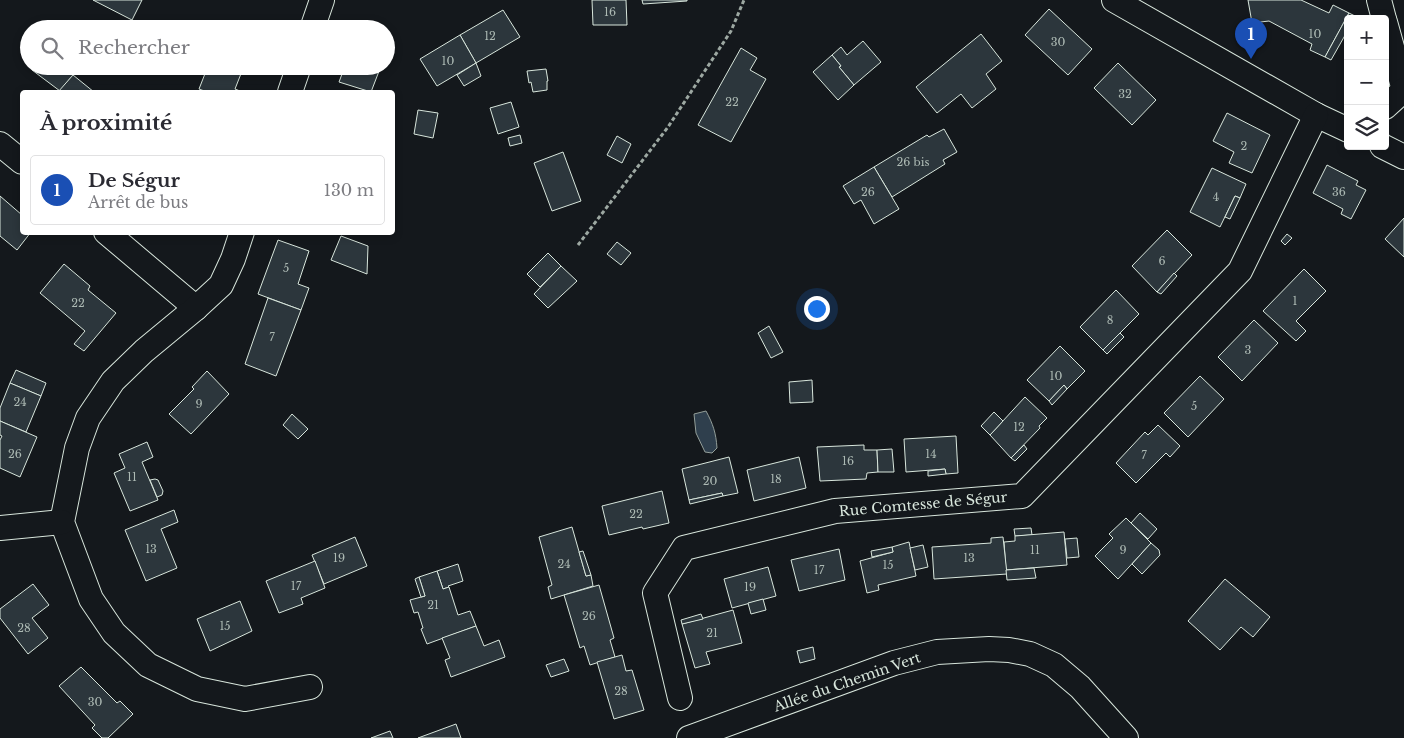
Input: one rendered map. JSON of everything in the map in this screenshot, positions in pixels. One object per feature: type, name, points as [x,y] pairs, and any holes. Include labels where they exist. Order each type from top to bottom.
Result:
[{"type":"street","points":[[315,20],[322,0]]},
{"type":"street","points":[[1114,0],[1316,115],[1344,128]]},
{"type":"street","points":[[1379,0],[1384,15]]},
{"type":"street","points":[[1388,105],[1404,90],[1389,35]]},
{"type":"street","points":[[291,90],[296,75]]},
{"type":"street","name":"Rue Comtesse de Ségur","points":[[680,698],[655,592],[684,548],[835,511],[1022,496],[1240,270],[1316,115]]},
{"type":"street","points":[[0,144],[20,160]]},
{"type":"street","points":[[1389,149],[1404,156]]},
{"type":"street","points":[[110,235],[196,308]]},
{"type":"street","points":[[241,235],[221,285],[113,380],[88,418],[77,448],[62,522],[91,598],[114,633],[148,665],[197,689],[245,699],[310,687]]},
{"type":"street","points":[[0,528],[62,522]]},
{"type":"street","name":"Allée du Chemin Vert","points":[[689,738],[894,663],[937,652],[989,649],[1030,654],[1054,665],[1080,687],[1126,738]]},
{"type":"path","points":[[578,245],[668,127],[731,31],[744,0]]},
{"type":"water","points":[[706,411],[716,438],[717,448],[712,453],[705,452],[696,433],[694,414]]},
{"type":"building","points":[[93,0],[142,0],[132,20]]},
{"type":"building","points":[[592,0],[626,0],[627,25],[593,25]]},
{"type":"building","points":[[642,0],[687,0],[687,1],[643,4]]},
{"type":"building","points":[[1248,0],[1301,0],[1329,13],[1333,5],[1349,13],[1344,15],[1344,22],[1325,57],[1310,50],[1312,44],[1269,21],[1252,23]]},
{"type":"building","points":[[1049,9],[1092,49],[1068,75],[1025,35]]},
{"type":"building","points":[[503,10],[520,37],[476,63],[460,35]]},
{"type":"building","points":[[1344,22],[1344,37],[1331,60],[1325,57]]},
{"type":"building","points":[[981,34],[1002,61],[986,74],[996,89],[972,108],[961,94],[937,113],[916,87]]},
{"type":"building","points":[[460,35],[476,63],[437,86],[420,59]]},
{"type":"building","points":[[863,41],[881,62],[854,85],[832,55],[841,47],[847,55]]},
{"type":"building","points":[[741,48],[757,58],[750,70],[766,79],[731,142],[698,125]]},
{"type":"building","points":[[832,55],[854,85],[838,100],[813,72]]},
{"type":"building","points":[[476,63],[481,76],[464,86],[457,75]]},
{"type":"building","points":[[1118,63],[1156,100],[1132,125],[1094,88]]},
{"type":"building","points":[[546,69],[547,90],[533,92],[527,71]]},
{"type":"building","points":[[39,75],[73,75],[61,90]]},
{"type":"building","points":[[73,75],[92,90],[60,90]]},
{"type":"building","points":[[204,75],[240,75],[235,89],[238,90],[199,89]]},
{"type":"building","points":[[342,75],[378,75],[372,90],[365,90],[339,82]]},
{"type":"building","points":[[511,102],[519,127],[498,134],[490,108]]},
{"type":"building","points":[[418,110],[438,113],[433,138],[414,134]]},
{"type":"building","points":[[1227,113],[1270,135],[1252,173],[1229,163],[1234,152],[1213,141]]},
{"type":"building","points":[[944,129],[957,152],[943,160],[945,164],[892,197],[874,167],[927,135],[929,137]]},
{"type":"building","points":[[520,135],[522,143],[510,146],[508,138]]},
{"type":"building","points":[[617,136],[631,144],[622,163],[607,155]]},
{"type":"building","points":[[563,152],[581,201],[552,211],[534,163]]},
{"type":"building","points":[[1327,165],[1358,181],[1356,185],[1366,190],[1351,219],[1341,214],[1343,209],[1313,193]]},
{"type":"building","points":[[874,167],[899,209],[874,224],[861,200],[854,204],[843,186]]},
{"type":"building","points":[[1212,168],[1246,184],[1240,198],[1235,196],[1220,227],[1190,212]]},
{"type":"building","points":[[0,196],[20,213],[20,235],[29,235],[17,250],[0,236]]},
{"type":"building","points":[[1235,196],[1240,198],[1230,219],[1225,217]]},
{"type":"building","points":[[1404,218],[1404,257],[1385,239]]},
{"type":"building","points":[[1167,230],[1192,255],[1157,292],[1132,266]]},
{"type":"building","points":[[1287,234],[1292,238],[1285,245],[1281,241]]},
{"type":"building","points":[[341,236],[368,246],[367,274],[331,260]]},
{"type":"building","points":[[278,240],[309,251],[298,284],[309,288],[301,310],[258,294]]},
{"type":"building","points":[[617,242],[631,253],[621,265],[607,254]]},
{"type":"building","points":[[548,253],[561,266],[540,287],[527,274]]},
{"type":"building","points":[[64,264],[90,286],[88,290],[116,313],[84,351],[74,344],[85,331],[40,293]]},
{"type":"building","points":[[561,266],[577,281],[548,308],[534,294]]},
{"type":"building","points":[[1304,269],[1326,291],[1296,321],[1306,331],[1296,341],[1263,311]]},
{"type":"building","points":[[1174,273],[1177,276],[1161,294],[1157,292]]},
{"type":"building","points":[[1116,290],[1139,314],[1103,350],[1080,327]]},
{"type":"building","points":[[268,298],[301,310],[276,376],[245,364]]},
{"type":"building","points":[[1254,320],[1278,343],[1242,381],[1218,357]]},
{"type":"building","points":[[769,326],[783,352],[771,358],[758,333]]},
{"type":"building","points":[[1120,333],[1124,337],[1107,354],[1103,350]]},
{"type":"building","points":[[1060,346],[1085,371],[1067,389],[1064,385],[1049,401],[1027,380]]},
{"type":"building","points":[[16,370],[46,383],[41,396],[10,383]]},
{"type":"building","points":[[207,371],[229,394],[191,434],[169,414],[194,389],[192,387]]},
{"type":"building","points":[[1200,376],[1224,399],[1188,437],[1164,413]]},
{"type":"building","points":[[812,380],[813,402],[790,403],[789,382]]},
{"type":"building","points":[[10,383],[41,396],[26,432],[0,421],[0,408]]},
{"type":"building","points":[[1064,385],[1067,389],[1052,405],[1049,401]]},
{"type":"building","points":[[1025,397],[1047,418],[1011,458],[990,435]]},
{"type":"building","points":[[994,412],[1003,421],[990,435],[981,426]]},
{"type":"building","points":[[292,414],[308,429],[298,439],[283,425]]},
{"type":"building","points":[[0,421],[37,437],[20,477],[0,468],[0,440],[2,436],[0,435]]},
{"type":"building","points":[[1158,425],[1180,446],[1170,457],[1166,453],[1136,483],[1116,463],[1145,432],[1148,435]]},
{"type":"building","points":[[956,436],[958,473],[946,474],[945,469],[906,472],[904,439]]},
{"type":"building","points":[[147,442],[153,457],[142,462],[158,500],[130,511],[114,473],[125,468],[119,454]]},
{"type":"building","points":[[864,445],[864,450],[877,450],[878,472],[867,473],[866,479],[820,481],[817,447]]},
{"type":"building","points":[[1024,445],[1027,449],[1015,461],[1011,458]]},
{"type":"building","points":[[892,449],[894,472],[878,472],[877,450]]},
{"type":"building","points":[[729,457],[738,493],[723,496],[722,493],[689,500],[682,469]]},
{"type":"building","points":[[799,457],[806,488],[754,501],[747,470]]},
{"type":"building","points":[[945,469],[946,474],[928,476],[928,471]]},
{"type":"building","points":[[150,480],[158,480],[163,491],[162,495],[157,497]]},
{"type":"building","points":[[662,491],[669,523],[609,535],[602,506]]},
{"type":"building","points":[[722,493],[723,496],[690,504],[689,500]]},
{"type":"building","points":[[174,510],[178,522],[161,529],[177,568],[146,581],[125,530]]},
{"type":"building","points":[[1140,513],[1157,529],[1148,539],[1131,523]]},
{"type":"building","points":[[1126,518],[1151,543],[1118,579],[1095,556],[1113,538],[1109,534]]},
{"type":"building","points":[[572,527],[586,576],[591,575],[593,586],[551,599],[548,587],[552,585],[539,537]]},
{"type":"building","points":[[1031,528],[1032,535],[1015,536],[1014,529]]},
{"type":"building","points":[[1064,532],[1067,565],[1006,570],[1004,542],[1015,541],[1015,536]]},
{"type":"building","points":[[355,537],[367,566],[324,584],[312,555]]},
{"type":"building","points":[[1003,537],[1007,574],[934,579],[932,547],[991,543],[991,538]]},
{"type":"building","points":[[1077,538],[1079,557],[1067,558],[1065,539]]},
{"type":"building","points":[[909,542],[916,576],[878,585],[879,590],[867,593],[860,561],[893,552],[892,547]]},
{"type":"building","points":[[1151,543],[1159,550],[1160,555],[1142,574],[1132,564]]},
{"type":"building","points":[[923,545],[928,567],[915,570],[910,548]]},
{"type":"building","points":[[892,547],[893,552],[872,557],[871,551]]},
{"type":"building","points":[[839,549],[845,580],[799,591],[791,560]]},
{"type":"building","points":[[583,551],[591,575],[586,576],[579,552]]},
{"type":"building","points":[[315,561],[325,588],[301,598],[303,604],[279,613],[266,581]]},
{"type":"building","points":[[458,564],[463,581],[443,589],[437,571]]},
{"type":"building","points":[[768,567],[776,596],[732,608],[724,579]]},
{"type":"building","points":[[1034,568],[1036,578],[1007,580],[1006,570]]},
{"type":"building","points":[[437,571],[443,589],[449,587],[458,615],[470,611],[476,626],[427,644],[421,629],[423,628],[418,612],[414,613],[410,600],[425,596],[419,577]]},
{"type":"building","points":[[419,577],[425,596],[421,597],[415,579]]},
{"type":"building","points":[[1225,579],[1270,617],[1253,637],[1241,627],[1220,650],[1188,621]]},
{"type":"building","points":[[33,584],[49,605],[32,618],[48,638],[28,654],[0,618],[0,609]]},
{"type":"building","points":[[599,585],[614,638],[610,640],[615,657],[590,665],[584,646],[580,648],[564,595]]},
{"type":"building","points":[[763,599],[766,610],[751,614],[748,603]]},
{"type":"building","points":[[240,601],[252,631],[210,651],[197,619]]},
{"type":"building","points":[[733,610],[742,643],[706,652],[710,664],[695,668],[682,624]]},
{"type":"building","points":[[701,614],[703,619],[682,624],[681,620]]},
{"type":"building","points":[[476,626],[484,646],[499,640],[505,657],[451,677],[445,660],[450,658],[442,638]]},
{"type":"building","points":[[813,647],[815,659],[800,663],[797,651]]},
{"type":"building","points":[[622,655],[626,671],[632,670],[644,710],[614,719],[597,662]]},
{"type":"building","points":[[564,659],[569,671],[551,677],[546,665]]},
{"type":"building","points":[[81,667],[117,703],[120,701],[133,714],[108,738],[102,738],[92,728],[95,725],[59,686]]},
{"type":"building","points":[[456,724],[461,738],[418,738]]},
{"type":"building","points":[[390,731],[393,738],[371,738]]},
{"type":"place","name":"De Ségur","points":[[1251,59]]}]
